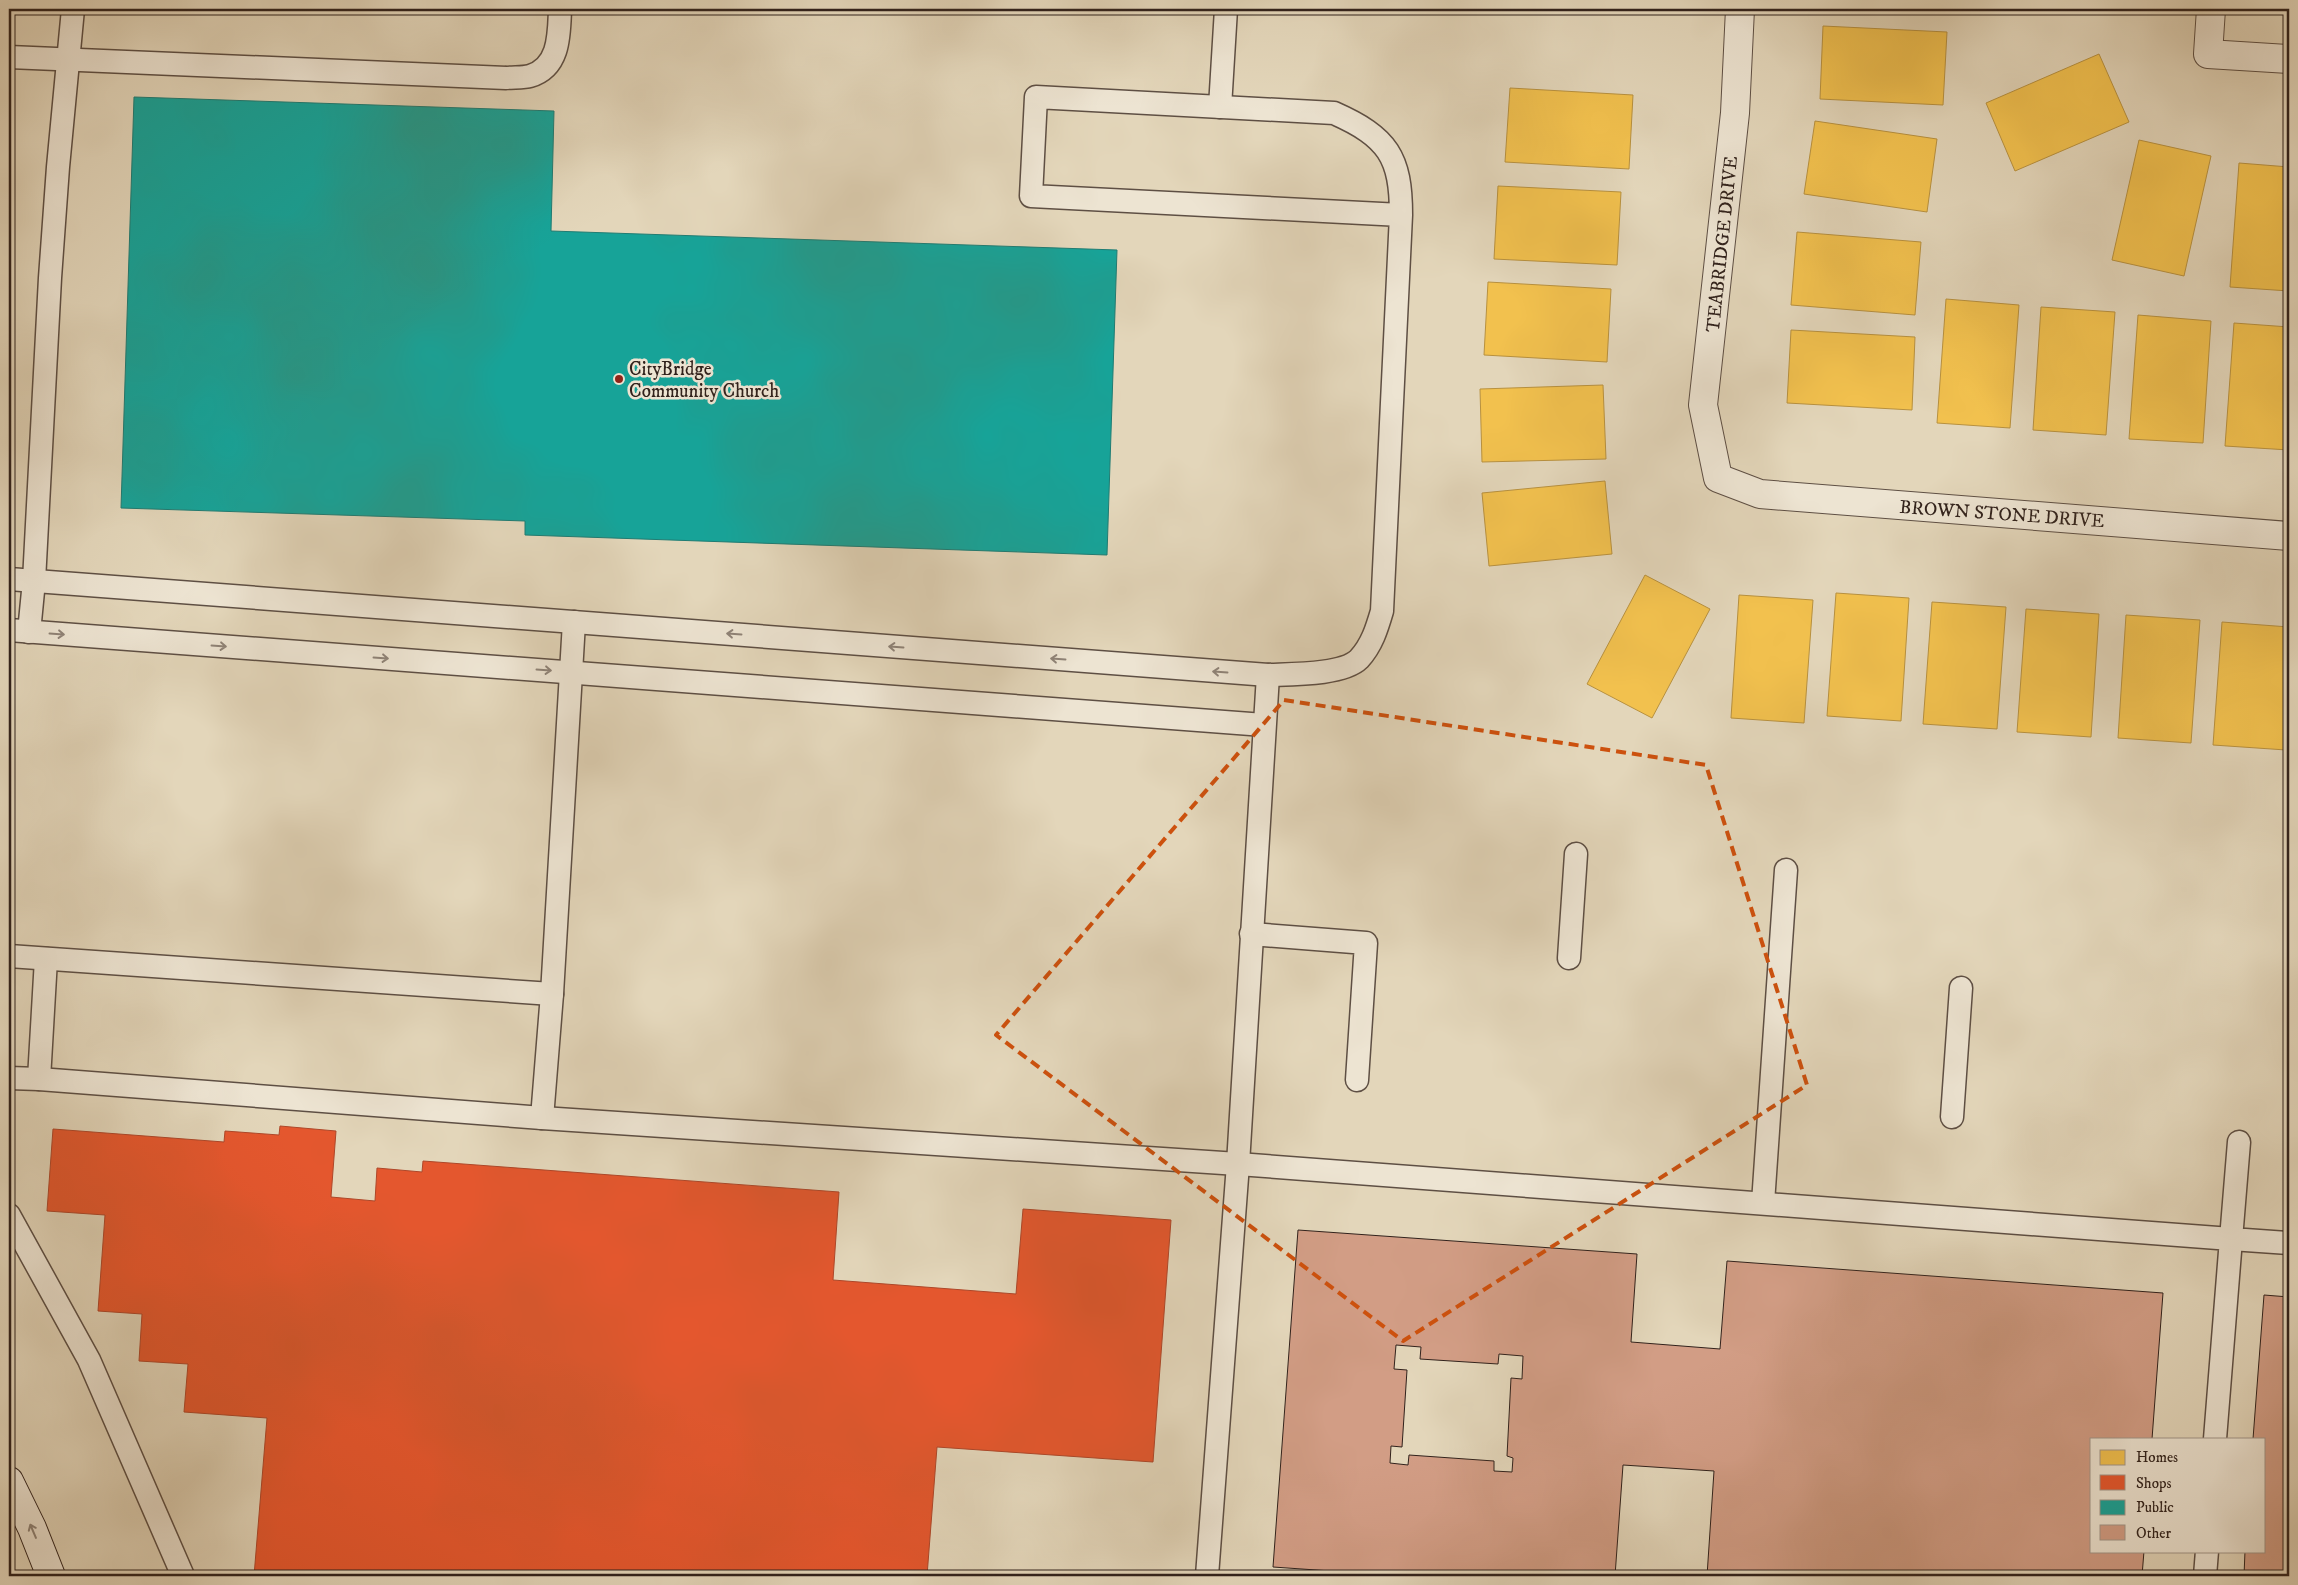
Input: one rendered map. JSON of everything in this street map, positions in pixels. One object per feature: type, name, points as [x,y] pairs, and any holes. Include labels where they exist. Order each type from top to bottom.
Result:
[{"type":"street","name":"TEABRIDGE DRIVE","points":[[1718,478],[1703,405],[1735,114],[1740,9]]},
{"type":"street","points":[[2211,9],[2208,54],[2289,59]]},
{"type":"street","name":"BROWN STONE DRIVE","points":[[1718,478],[1760,494],[2289,536]]},
{"type":"street","points":[[9,1481],[32,1528],[51,1576]]},
{"type":"lane","points":[[73,9],[50,278],[34,581],[19,631],[570,671],[1264,725]]},
{"type":"lane","points":[[9,57],[506,78],[530,76],[548,65],[559,44],[560,9]]},
{"type":"lane","points":[[1220,107],[1226,9]]},
{"type":"lane","points":[[9,579],[1268,675],[1328,672],[1358,660],[1374,638],[1382,610],[1401,216],[1401,185],[1394,162],[1382,142],[1361,125],[1334,114],[1036,97],[1031,196],[1401,216]]},
{"type":"lane","points":[[542,1118],[552,994],[574,622]]},
{"type":"lane","points":[[1207,1576],[1238,1164],[1250,934],[1268,675]]},
{"type":"lane","points":[[1569,958],[1576,854]]},
{"type":"lane","points":[[1762,1203],[1786,870]]},
{"type":"lane","points":[[1250,934],[1366,943],[1357,1080]]},
{"type":"lane","points":[[9,956],[552,994]]},
{"type":"lane","points":[[39,1079],[46,959]]},
{"type":"lane","points":[[1952,1117],[1961,988]]},
{"type":"lane","points":[[9,1078],[542,1118],[1238,1164],[2289,1243]]},
{"type":"lane","points":[[2215,1438],[2239,1142]]},
{"type":"lane","points":[[9,1215],[89,1360],[184,1576]]},
{"type":"lane","points":[[2205,1576],[2207,1552]]},
{"type":"highlighted area","points":[[1284,700],[1706,765],[1807,1085],[1403,1341],[996,1035]]},
{"type":"building: Homes","points":[[2019,9],[2119,9],[2119,13]]},
{"type":"building: Homes","points":[[1823,26],[1947,32],[1943,105],[1820,99]]},
{"type":"building: Homes","points":[[2099,54],[2129,122],[2015,171],[1986,103]]},
{"type":"building: Homes","points":[[1510,88],[1633,95],[1629,169],[1505,162]]},
{"type":"building: Homes","points":[[1815,121],[1937,139],[1927,212],[1804,194]]},
{"type":"building: Homes","points":[[2139,140],[2211,156],[2184,276],[2112,260]]},
{"type":"building: Homes","points":[[2239,163],[2289,167],[2289,291],[2230,287]]},
{"type":"building: Homes","points":[[1498,186],[1621,192],[1617,265],[1494,259]]},
{"type":"building: Homes","points":[[1797,232],[1921,242],[1915,315],[1791,305]]},
{"type":"building: Homes","points":[[1488,282],[1611,289],[1607,362],[1484,355]]},
{"type":"building: Homes","points":[[1946,299],[2019,305],[2010,428],[1937,423]]},
{"type":"building: Homes","points":[[2041,307],[2115,312],[2106,435],[2033,430]]},
{"type":"building: Homes","points":[[2138,315],[2211,321],[2203,443],[2129,439]]},
{"type":"building: Homes","points":[[2234,323],[2289,327],[2289,450],[2225,446]]},
{"type":"building: Homes","points":[[1791,330],[1915,337],[1912,410],[1787,403]]},
{"type":"building: Homes","points":[[1603,385],[1606,459],[1482,462],[1480,389]]},
{"type":"building: Homes","points":[[1605,481],[1612,554],[1489,566],[1482,493]]},
{"type":"building: Homes","points":[[1645,575],[1710,609],[1652,718],[1587,684]]},
{"type":"building: Homes","points":[[1836,593],[1909,598],[1901,721],[1827,716]]},
{"type":"building: Homes","points":[[1739,595],[1813,600],[1804,723],[1731,718]]},
{"type":"building: Homes","points":[[1932,602],[2006,607],[1997,729],[1923,724]]},
{"type":"building: Homes","points":[[2026,609],[2099,614],[2091,737],[2017,732]]},
{"type":"building: Homes","points":[[2126,615],[2200,620],[2191,743],[2118,738]]},
{"type":"building: Homes","points":[[2222,622],[2289,627],[2289,709],[2286,750],[2213,745]]},
{"type":"building: Shops","points":[[280,1126],[336,1131],[331,1197],[375,1201],[377,1168],[422,1172],[423,1161],[839,1192],[833,1280],[1016,1294],[1023,1209],[1171,1220],[1153,1462],[937,1447],[927,1576],[254,1576],[267,1418],[184,1412],[188,1364],[139,1361],[142,1314],[98,1311],[105,1215],[47,1211],[53,1129],[224,1142],[225,1131],[279,1135]]},
{"type":"building: Public","name":"CityBridge Community Church","points":[[134,97],[554,111],[551,231],[1117,250],[1107,555],[525,535],[525,521],[121,508]]},
{"type":"building: Other","points":[[1298,1230],[1637,1254],[1631,1342],[1720,1349],[1727,1261],[2163,1293],[2152,1438],[2090,1438],[2090,1552],[2144,1552],[2142,1576],[1707,1576],[1714,1471],[1623,1465],[1615,1576],[1403,1576],[1273,1567]],"holes":[[[1396,1345],[1421,1347],[1420,1359],[1498,1364],[1499,1354],[1523,1356],[1522,1379],[1511,1378],[1507,1456],[1513,1458],[1512,1472],[1494,1471],[1494,1461],[1409,1455],[1408,1465],[1390,1463],[1391,1446],[1402,1447],[1407,1370],[1394,1369]]]},
{"type":"building: Other","points":[[2264,1295],[2289,1297],[2289,1576],[2244,1576],[2245,1552],[2266,1552],[2266,1438],[2253,1438]]},
{"type":"place","name":"CityBridge Community Church","points":[[619,379]]}]
